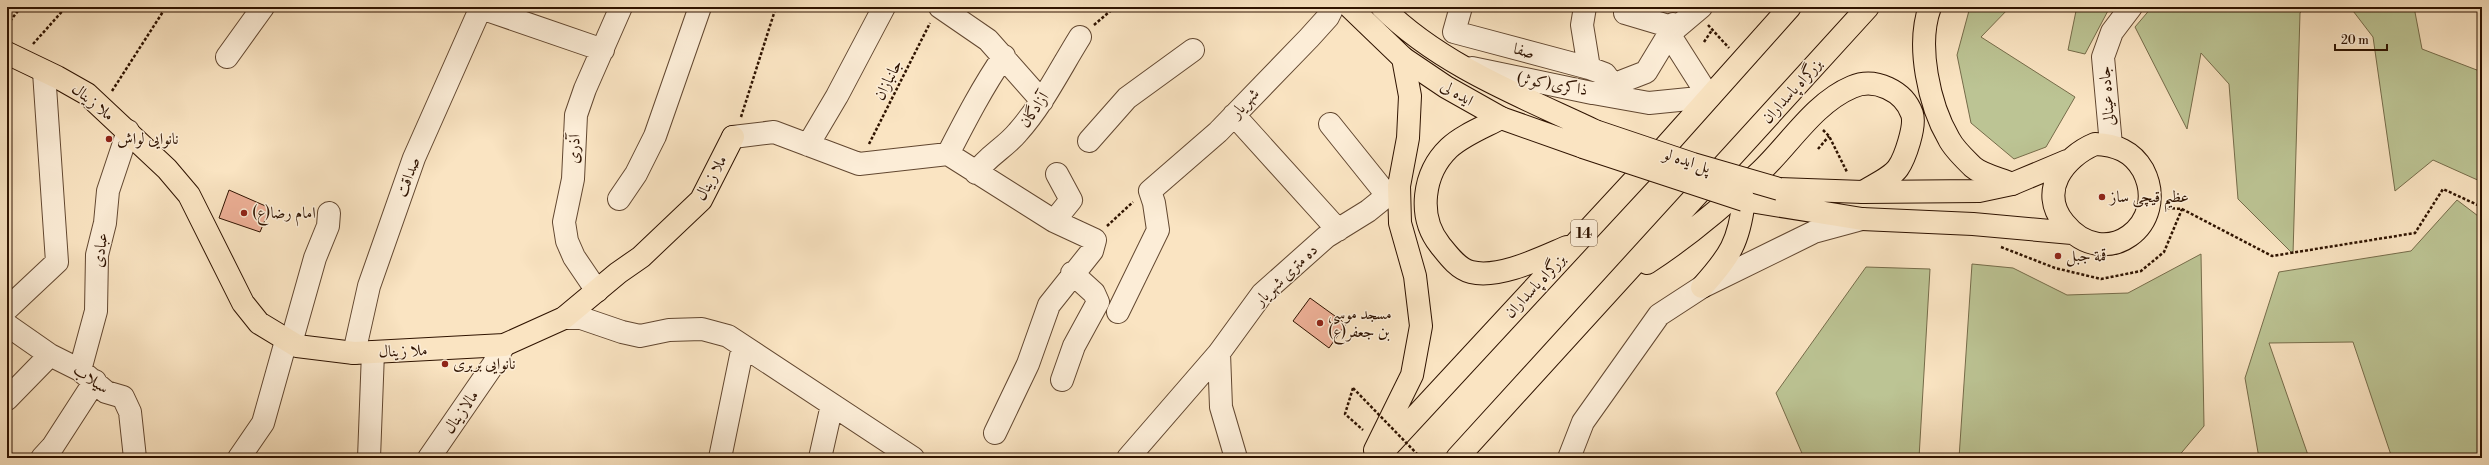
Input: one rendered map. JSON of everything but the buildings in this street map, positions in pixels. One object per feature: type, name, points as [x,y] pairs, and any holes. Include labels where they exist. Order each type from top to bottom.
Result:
[{"type":"main road","name":"ایده لی","points":[[1350,7],[1403,58],[1446,87],[1501,118],[1589,139]]},
{"type":"main road","name":"ایده لی","points":[[1382,7],[1398,23],[1459,66],[1589,139]]},
{"type":"main road","name":"بزرگراه پاسداران","points":[[1377,458],[1572,245],[1665,147],[1790,7]]},
{"type":"main road","name":"بزرگراه پاسداران","points":[[1457,458],[1620,281],[1868,7]]},
{"type":"main road","points":[[1930,7],[1926,18],[1925,58],[1932,102],[1949,140],[1974,168],[2041,187],[2047,201],[2045,218],[2037,230]]},
{"type":"main road","name":"ملا زینال","points":[[7,53],[44,72],[57,76],[87,94],[167,169],[189,195],[251,314],[259,323],[289,342],[363,353],[504,345],[564,318],[641,257],[701,200],[733,137]]},
{"type":"main road","points":[[1371,458],[1412,375],[1421,326],[1415,276],[1400,223],[1393,190],[1408,138],[1410,96],[1403,58]]},
{"type":"main road","points":[[1620,281],[1686,238],[1760,172],[1830,99],[1854,86],[1880,85],[1900,95],[1912,115],[1909,143],[1897,170],[1860,192]]},
{"type":"main road","points":[[1501,118],[1470,134],[1448,149],[1433,170],[1425,194],[1426,216],[1436,240],[1452,260],[1470,272],[1482,273],[1523,265],[1572,245]]},
{"type":"main road","name":"پل ایده لو","points":[[1589,139],[1693,164],[1779,189],[1860,192],[1978,191],[2020,180],[2067,161]]},
{"type":"main road","name":"پل ایده لو","points":[[1589,139],[1744,200],[1862,219],[2072,233]]},
{"type":"main road","points":[[2095,144],[2110,145],[2127,151],[2138,161],[2149,187],[2148,207],[2138,228],[2131,236],[2114,244],[2100,245],[2086,241],[2072,233],[2062,220],[2054,192],[2058,176],[2067,161],[2080,150],[2095,144]]},
{"type":"main road","points":[[1702,287],[1727,260],[1742,221],[1744,200]]},
{"type":"street","points":[[227,57],[264,7]]},
{"type":"street","name":"آذری","points":[[597,291],[574,257],[567,241],[564,222],[573,179],[576,115],[585,89],[621,7]]},
{"type":"street","points":[[619,199],[636,174],[656,136],[700,7]]},
{"type":"street","points":[[808,144],[837,96],[884,7]]},
{"type":"street","name":"شهریار","points":[[1150,191],[1218,132],[1309,38],[1328,17],[1333,7]]},
{"type":"street","name":"صفا","points":[[1461,7],[1454,32],[1589,68],[1605,74],[1614,85]]},
{"type":"street","points":[[1585,7],[1582,25],[1589,68]]},
{"type":"street","points":[[1592,93],[1649,103],[1709,97],[1683,17],[1626,13],[1627,7]]},
{"type":"street","name":"جاده عینالی","points":[[2110,145],[2103,57],[2112,32],[2131,7]]},
{"type":"street","points":[[481,8],[603,50]]},
{"type":"street","name":"صداقت","points":[[369,458],[363,353],[369,286],[412,165],[481,8]]},
{"type":"street","points":[[936,14],[988,40],[1042,100]]},
{"type":"street","name":"ذاکری(کوثر)","points":[[1459,66],[1592,93],[1646,72],[1683,17]]},
{"type":"street","name":"آزادگان","points":[[976,173],[984,161],[1017,134],[1042,100],[1080,37]]},
{"type":"street","points":[[1089,141],[1127,98],[1193,50]]},
{"type":"street","points":[[948,154],[978,101],[987,80],[1004,56]]},
{"type":"street","points":[[7,309],[57,262],[44,72]]},
{"type":"street","points":[[1234,115],[1338,230]]},
{"type":"street","points":[[1330,124],[1393,190]]},
{"type":"street","name":"عبادی","points":[[42,458],[53,446],[88,376],[96,311],[97,255],[105,223],[108,191],[128,131]]},
{"type":"street","points":[[733,137],[774,132],[859,164],[948,154],[1054,221],[1095,240],[1092,251],[1072,273],[1049,305],[1028,364],[995,433]]},
{"type":"street","points":[[1054,221],[1071,200],[1057,174]]},
{"type":"street","name":"ده متری شهریار","points":[[1128,458],[1219,353],[1262,294],[1293,264],[1338,230],[1368,211],[1393,190]]},
{"type":"street","points":[[1118,312],[1158,230],[1154,203],[1150,191]]},
{"type":"street","points":[[239,458],[259,432],[263,423],[315,258],[328,226],[329,213]]},
{"type":"street","points":[[1569,458],[1583,422],[1658,315],[1702,287],[1814,232],[1862,219]]},
{"type":"street","points":[[1062,380],[1074,346],[1098,302],[1090,288],[1072,273]]},
{"type":"street","points":[[564,318],[581,318],[622,332],[640,336],[668,330],[702,329],[728,336],[913,458]]},
{"type":"street","name":"سیلاب","points":[[7,325],[50,355],[88,376],[106,392],[123,397],[130,412],[135,458]]},
{"type":"street","name":"مالازینال","points":[[429,458],[493,365],[504,345]]},
{"type":"street","points":[[720,458],[744,346]]},
{"type":"street","points":[[1219,353],[1221,407],[1236,458]]},
{"type":"street","points":[[7,399],[50,355]]},
{"type":"street","points":[[820,458],[832,404]]},
{"type":"path","points":[[7,25],[21,7]]},
{"type":"path","points":[[41,33],[66,7]]},
{"type":"path","points":[[115,86],[166,7]]},
{"type":"path","name":"ملا زینال","points":[[733,137],[746,105],[756,66],[776,7]]},
{"type":"path","points":[[1080,37],[1114,7]]},
{"type":"path","name":"جانبازان","points":[[859,164],[936,14]]},
{"type":"path","points":[[1683,17],[1712,30],[1741,61]]},
{"type":"path","points":[[1704,42],[1712,30]]},
{"type":"path","points":[[1811,118],[1829,136],[1860,192]]},
{"type":"path","points":[[1818,149],[1829,136]]},
{"type":"path","points":[[2148,207],[2182,209],[2272,256],[2415,233],[2443,189],[2482,207]]},
{"type":"path","points":[[1095,240],[1139,196],[1150,191]]},
{"type":"path","points":[[1994,246],[2055,268],[2101,279],[2141,271],[2164,252],[2182,209]]},
{"type":"path","points":[[1345,414],[1353,388],[1421,458]]},
{"type":"green space","points":[[1970,7],[2010,7],[1981,37],[2075,97],[2046,147],[2014,159],[1971,123],[1957,55]]},
{"type":"green space","points":[[2072,7],[2110,7],[2085,54],[2068,50],[2076,11]]},
{"type":"green space","points":[[2152,7],[2304,7],[2300,13],[2293,254],[2238,199],[2229,84],[2201,53],[2187,129],[2135,27]]},
{"type":"green space","points":[[2350,7],[2414,7],[2422,49],[2482,72],[2482,182],[2433,160],[2395,191],[2373,37]]},
{"type":"green space","points":[[2457,200],[2482,219],[2482,458],[2392,458],[2353,342],[2269,343],[2309,458],[2259,458],[2245,378],[2279,272],[2411,251]]},
{"type":"green space","points":[[2201,254],[2204,426],[2177,458],[1959,458],[1972,264],[2013,268],[2067,295],[2128,293]]},
{"type":"green space","points":[[1866,267],[1930,269],[1919,458],[1804,458],[1776,393]]},
{"type":"place","name":"نانوایی لواش","points":[[109,139]]},
{"type":"place","name":"عظیم قیچی ساز","points":[[2102,197]]},
{"type":"place","name":"امام رضا(ع)","points":[[244,213]]},
{"type":"place","name":"قمة جبل","points":[[2058,256]]},
{"type":"place","name":"مسجد موسی بن جعفر(ع)","points":[[1320,323]]},
{"type":"place","name":"نانوایی بربری","points":[[445,364]]}]
